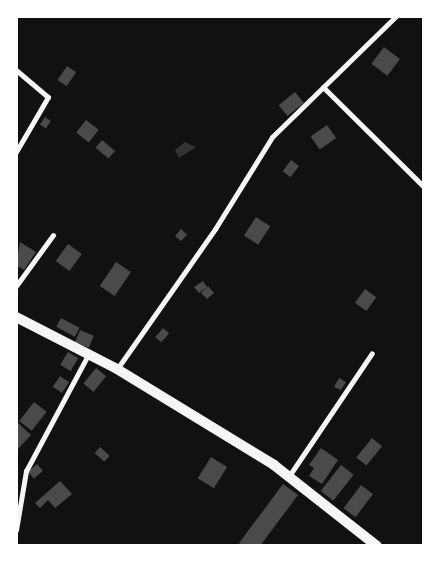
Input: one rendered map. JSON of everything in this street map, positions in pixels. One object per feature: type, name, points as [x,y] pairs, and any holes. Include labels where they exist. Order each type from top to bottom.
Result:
[{"type":"main road","points":[[16,317],[118,369],[289,476],[377,546]]},
{"type":"street","points":[[118,369],[216,229],[272,137],[396,16]]},
{"type":"street","points":[[16,70],[48,97],[16,152]]},
{"type":"street","points":[[323,87],[424,187]]},
{"type":"street","points":[[16,286],[52,234]]},
{"type":"street","points":[[289,476],[372,353]]},
{"type":"street","points":[[16,530],[26,471],[88,355]]},
{"type":"shaded area","points":[[185,142],[196,147],[179,158],[175,150]]},
{"type":"building","points":[[384,47],[400,59],[387,76],[371,64]]},
{"type":"building","points":[[67,66],[76,72],[67,86],[57,80]]},
{"type":"building","points":[[295,92],[304,103],[287,116],[279,105]]},
{"type":"building","points":[[45,117],[51,121],[46,128],[40,124]]},
{"type":"building","points":[[86,120],[99,130],[89,142],[76,133]]},
{"type":"building","points":[[327,125],[336,138],[320,150],[311,136]]},
{"type":"building","points":[[102,140],[115,151],[109,159],[96,148]]},
{"type":"building","points":[[291,160],[299,166],[291,177],[283,171]]},
{"type":"building","points":[[256,217],[270,226],[258,245],[244,235]]},
{"type":"building","points":[[181,229],[187,235],[181,241],[175,236]]},
{"type":"building","points":[[20,242],[36,252],[24,270],[16,265]]},
{"type":"building","points":[[68,244],[82,254],[69,271],[56,261]]},
{"type":"building","points":[[116,262],[131,272],[115,296],[100,286]]},
{"type":"building","points":[[203,281],[207,287],[199,293],[194,287]]},
{"type":"building","points":[[208,286],[214,293],[207,299],[201,293]]},
{"type":"building","points":[[365,289],[376,297],[366,311],[355,303]]},
{"type":"building","points":[[61,318],[80,328],[75,337],[56,327]]},
{"type":"building","points":[[163,328],[169,333],[161,342],[155,337]]},
{"type":"building","points":[[80,330],[94,336],[89,348],[75,342]]},
{"type":"building","points":[[68,352],[78,358],[71,371],[60,365]]},
{"type":"building","points":[[96,368],[106,376],[94,392],[83,384]]},
{"type":"building","points":[[60,376],[69,382],[62,393],[53,387]]},
{"type":"building","points":[[339,378],[346,382],[341,390],[334,387]]},
{"type":"building","points":[[34,402],[47,412],[32,431],[19,421]]},
{"type":"building","points":[[16,421],[31,435],[16,451]]},
{"type":"building","points":[[372,438],[382,446],[366,466],[356,457]]},
{"type":"building","points":[[100,447],[110,456],[104,462],[95,453]]},
{"type":"building","points":[[321,448],[338,460],[322,484],[309,476],[314,468],[309,465]]},
{"type":"building","points":[[211,457],[227,467],[214,488],[198,478]]},
{"type":"building","points":[[37,464],[43,471],[34,479],[28,472]]},
{"type":"building","points":[[341,465],[354,475],[333,501],[321,491]]},
{"type":"building","points":[[60,481],[72,494],[55,508],[48,500],[40,508],[35,503]]},
{"type":"building","points":[[283,484],[298,495],[260,546],[243,546],[239,543]]},
{"type":"building","points":[[361,485],[373,494],[356,517],[344,508]]}]
